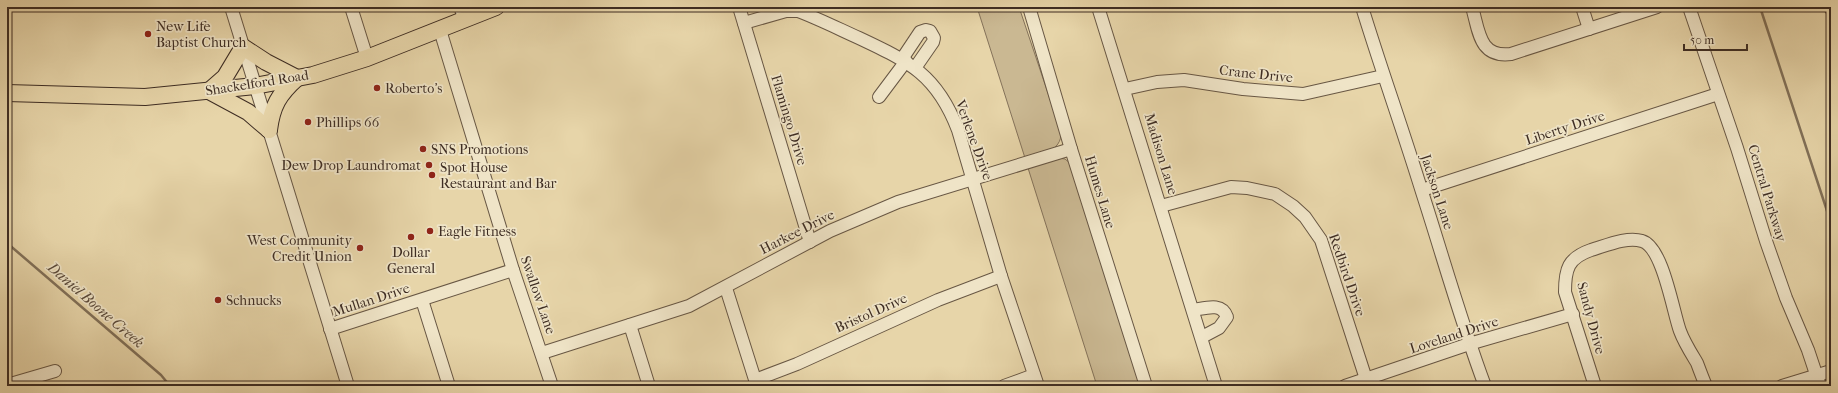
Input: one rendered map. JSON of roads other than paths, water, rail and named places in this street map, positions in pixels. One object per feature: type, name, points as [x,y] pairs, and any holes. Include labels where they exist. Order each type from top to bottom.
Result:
[{"type":"main road","name":"Shackelford Road","points":[[7,93],[144,97],[255,86],[297,78],[367,58],[440,30],[462,13],[496,7]]},
{"type":"main road","points":[[243,47],[266,62],[297,78],[276,102],[271,115],[269,130],[248,112],[209,91],[226,78],[243,47]]},
{"type":"street","points":[[231,7],[348,386]]},
{"type":"street","points":[[351,7],[367,58]]},
{"type":"street","name":"Flamingo Drive","points":[[739,7],[810,242]]},
{"type":"street","name":"Humes Lane","points":[[1029,7],[1071,149],[1146,386]]},
{"type":"street","name":"Madison Lane","points":[[1098,7],[1194,310],[1216,386]]},
{"type":"street","name":"Jackson Lane","points":[[1362,7],[1383,76],[1422,190],[1469,344],[1485,386]]},
{"type":"street","points":[[1472,7],[1482,41],[1487,49],[1501,56],[1657,7]]},
{"type":"street","points":[[1582,7],[1589,29]]},
{"type":"street","name":"Central Parkway","points":[[1689,7],[1773,262],[1786,298],[1808,350],[1818,381]]},
{"type":"street","name":"Verlene Drive","points":[[744,23],[786,11],[798,11],[908,63],[935,88],[951,112],[973,178],[1001,276],[1036,380]]},
{"type":"street","name":"Swallow Lane","points":[[440,30],[513,270],[552,386]]},
{"type":"street","points":[[879,97],[908,63]]},
{"type":"street","name":"Crane Drive","points":[[1125,89],[1157,82],[1184,80],[1242,89],[1303,94],[1383,76]]},
{"type":"street","name":"Liberty Drive","points":[[1422,190],[1718,94]]},
{"type":"street","name":"Harkee Drive","points":[[542,353],[689,306],[726,288],[810,242],[876,211],[973,178],[1071,149]]},
{"type":"street","name":"Redbird Drive","points":[[1161,206],[1231,187],[1254,189],[1275,194],[1293,206],[1310,223],[1321,240],[1366,379]]},
{"type":"street","name":"Sandy Drive","points":[[1595,386],[1565,292],[1565,277],[1570,262],[1586,252],[1628,241],[1642,241],[1652,249],[1657,259],[1680,332],[1698,365],[1706,386]]},
{"type":"street","name":"Mullan Drive","points":[[330,329],[513,270]]},
{"type":"street","name":"Bristol Drive","points":[[756,383],[938,300],[1001,276]]},
{"type":"street","points":[[726,288],[756,383]]},
{"type":"street","points":[[422,300],[449,386]]},
{"type":"street","points":[[1194,310],[1213,307],[1221,308],[1227,317],[1219,328],[1202,337]]},
{"type":"street","name":"Loveland Drive","points":[[1345,386],[1469,344],[1573,314]]},
{"type":"street","points":[[630,325],[649,386]]},
{"type":"street","points":[[7,385],[55,371]]},
{"type":"street","points":[[1782,386],[1818,381],[1831,371]]},
{"type":"street","points":[[1004,386],[1036,380]]},
{"type":"waterway","points":[[1760,7],[1831,223]]},
{"type":"waterway","name":"Daniel Boone Creek","points":[[7,243],[161,375],[170,386]]},
{"type":"place","name":"New Life Baptist Church","points":[[148,34]]},
{"type":"place","name":"Roberto's","points":[[377,88]]},
{"type":"place","name":"Phillips 66","points":[[308,122]]},
{"type":"place","name":"SNS Promotions","points":[[423,149]]},
{"type":"place","name":"Dew Drop Laundromat","points":[[429,165]]},
{"type":"place","name":"Spot House Restaurant and Bar","points":[[432,175]]},
{"type":"place","name":"Eagle Fitness","points":[[430,231]]},
{"type":"place","name":"Dollar General","points":[[411,237]]},
{"type":"place","name":"West Community Credit Union","points":[[360,248]]},
{"type":"place","name":"Schnucks","points":[[218,300]]}]
